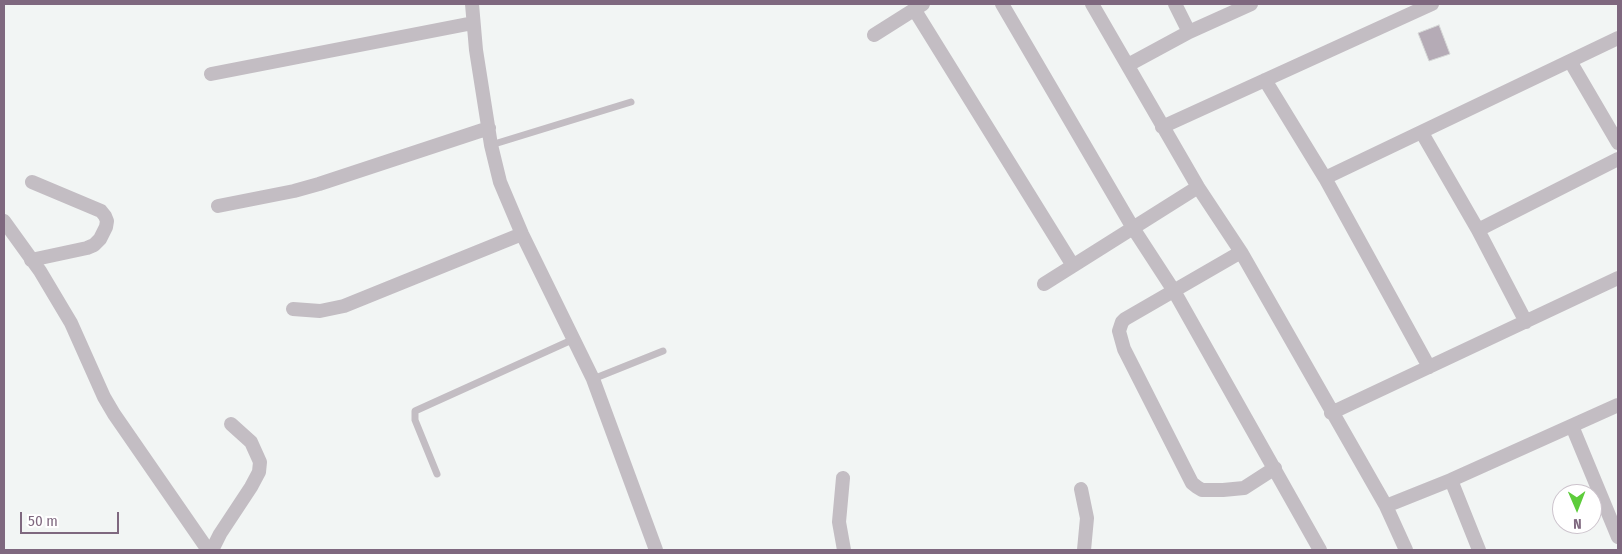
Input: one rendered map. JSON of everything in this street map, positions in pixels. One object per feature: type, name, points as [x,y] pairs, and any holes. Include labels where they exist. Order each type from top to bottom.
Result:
[{"type":"street","points":[[472,4],[473,23],[491,145],[500,182],[522,234],[593,379],[656,550]]},
{"type":"street","points":[[1002,4],[1133,228],[1174,291],[1320,550]]},
{"type":"street","points":[[1092,4],[1198,187],[1241,252],[1331,413],[1386,506],[1406,550]]},
{"type":"street","points":[[1175,4],[1189,32]]},
{"type":"street","points":[[1128,65],[1189,32],[1251,4]]},
{"type":"street","points":[[1162,127],[1432,4]]},
{"type":"street","points":[[874,35],[918,6],[1072,264]]},
{"type":"street","points":[[211,74],[473,23]]},
{"type":"street","points":[[1325,178],[1618,38]]},
{"type":"street","points":[[1570,61],[1618,143]]},
{"type":"street","points":[[1265,80],[1325,178],[1429,367]]},
{"type":"street","points":[[218,206],[294,191],[319,184],[489,128]]},
{"type":"street","points":[[1422,133],[1478,230],[1526,322]]},
{"type":"street","points":[[1478,230],[1618,160]]},
{"type":"street","points":[[31,260],[94,245],[100,238],[107,222],[101,212],[32,182]]},
{"type":"street","points":[[1044,284],[1072,264],[1198,187]]},
{"type":"street","points":[[4,221],[9,238],[40,271],[71,322],[104,397],[114,414],[208,550]]},
{"type":"street","points":[[293,309],[320,311],[344,306],[522,234]]},
{"type":"street","points":[[1241,252],[1122,322],[1119,332],[1124,349],[1192,482],[1197,488],[1202,490],[1236,489],[1255,482],[1275,468]]},
{"type":"street","points":[[1331,413],[1618,278]]},
{"type":"street","points":[[1386,506],[1451,480],[1618,404]]},
{"type":"street","points":[[212,550],[220,534],[251,487],[259,467],[258,456],[251,442],[231,424]]},
{"type":"street","points":[[1572,426],[1618,537]]},
{"type":"street","points":[[843,478],[839,522],[844,550]]},
{"type":"street","points":[[1451,480],[1479,550]]},
{"type":"street","points":[[1081,489],[1087,518],[1084,550]]},
{"type":"lane","points":[[491,145],[631,102]]},
{"type":"lane","points":[[437,474],[415,420],[415,411],[574,339]]},
{"type":"lane","points":[[593,379],[663,351]]},
{"type":"building","points":[[1439,25],[1450,54],[1429,61],[1418,33]]}]
